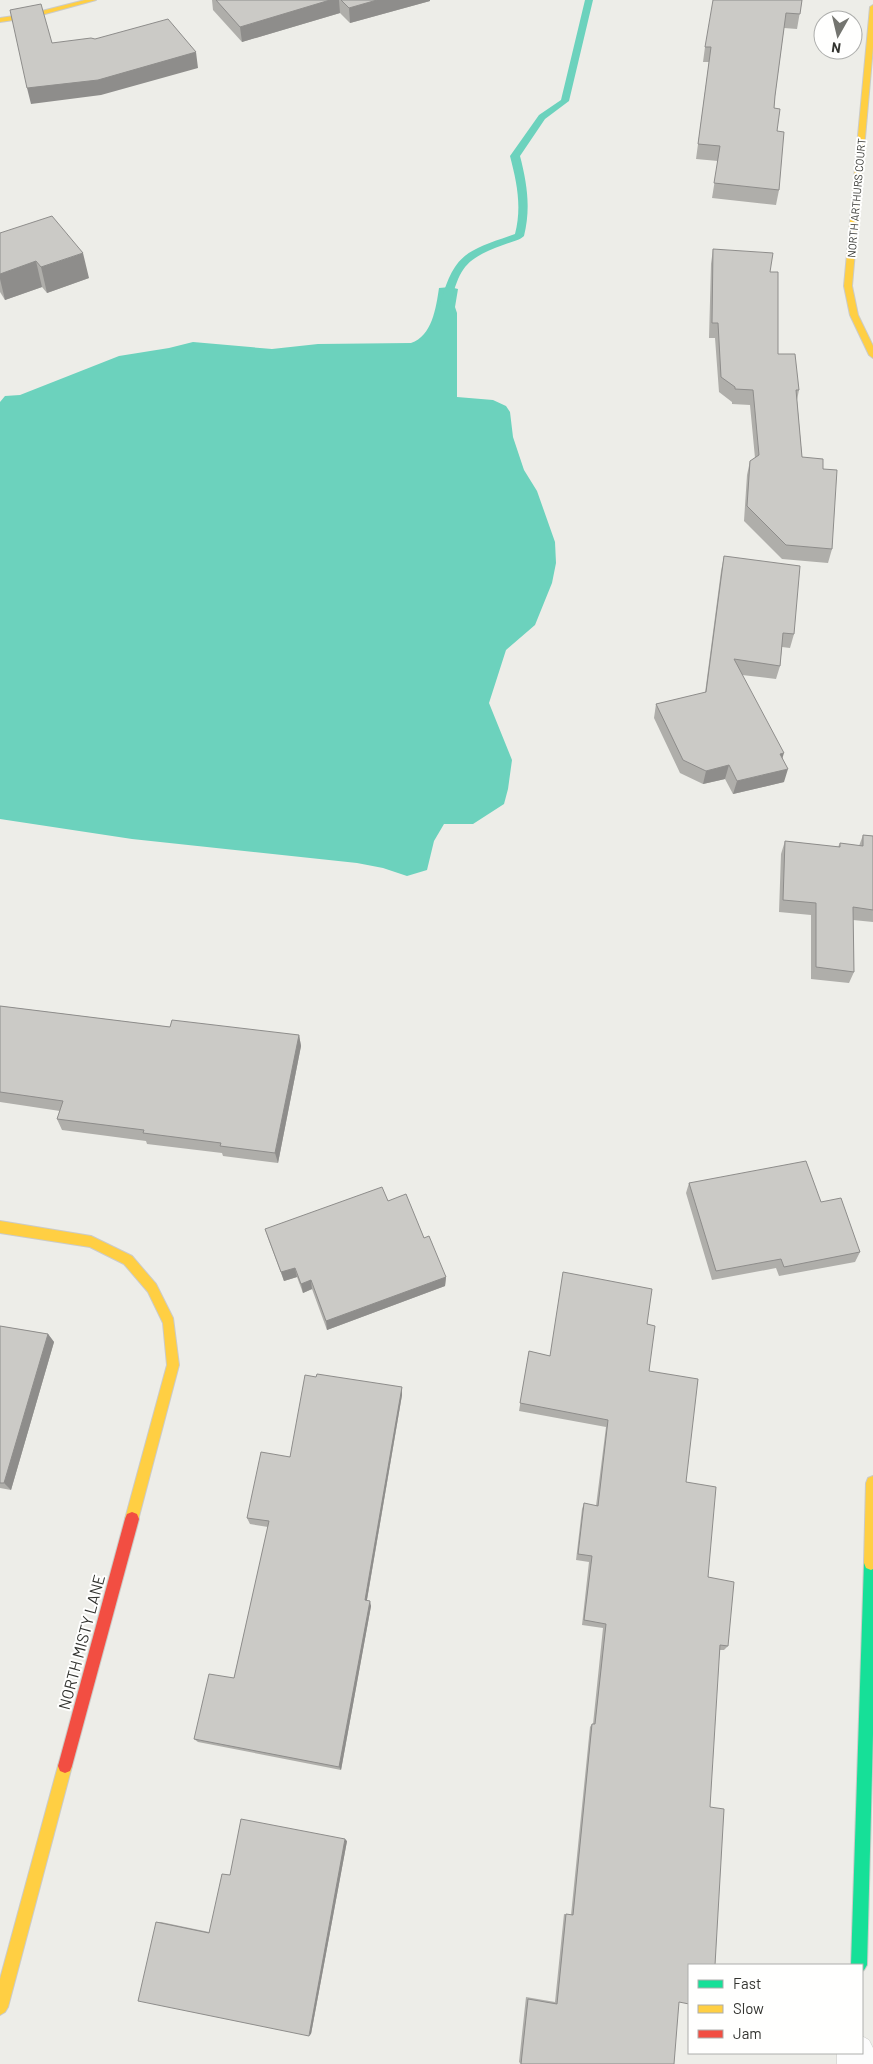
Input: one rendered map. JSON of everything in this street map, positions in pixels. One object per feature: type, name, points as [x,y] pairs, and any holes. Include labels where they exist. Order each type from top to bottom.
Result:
[{"type":"street","points":[[0,20],[34,15],[93,0]]},
{"type":"street","name":"NORTH ARTHURS COURT","points":[[873,7],[848,286],[854,315],[873,355]]},
{"type":"street","name":"NORTH MISTY LANE","points":[[0,1227],[91,1242],[128,1260],[152,1288],[169,1322],[173,1365],[3,1986]]},
{"type":"street","points":[[859,1964],[873,1483]]},
{"type":"shaded area","points":[[450,287],[458,289],[455,307],[457,313],[457,397],[493,400],[506,406],[510,412],[513,437],[524,470],[537,491],[555,542],[556,563],[552,583],[535,625],[506,650],[489,703],[512,760],[504,804],[473,824],[444,824],[434,841],[427,870],[407,876],[383,868],[357,863],[132,839],[0,819],[0,402],[5,396],[20,395],[119,356],[193,342],[272,349],[318,344],[411,343],[424,334],[428,328],[432,320],[439,288]]},
{"type":"building","points":[[216,0],[330,0],[240,27]]},
{"type":"building","points":[[341,0],[377,0],[349,8]]},
{"type":"building","points":[[713,0],[802,0],[800,14],[786,13],[775,96],[774,108],[780,109],[777,131],[784,132],[779,190],[714,183],[720,146],[698,144],[711,47],[705,47]]},
{"type":"building","points":[[41,4],[52,43],[95,39],[168,19],[196,52],[98,80],[27,88],[10,10]]},
{"type":"building","points":[[52,216],[83,253],[41,267],[36,261],[0,274],[0,233]]},
{"type":"building","points":[[713,249],[773,253],[770,272],[778,272],[778,354],[795,354],[799,390],[796,390],[802,457],[823,459],[823,469],[837,470],[832,549],[786,545],[747,506],[750,461],[759,455],[753,390],[735,389],[735,387],[721,377],[718,323],[712,323]]},
{"type":"building","points":[[724,556],[800,566],[794,634],[783,633],[780,666],[734,659],[784,753],[780,754],[788,769],[737,781],[729,765],[706,771],[683,760],[656,704],[706,692]]},
{"type":"building","points":[[863,835],[873,836],[873,910],[853,907],[854,972],[816,967],[816,903],[783,900],[785,841],[840,847],[840,843],[863,846]]},
{"type":"building","points":[[0,1006],[170,1027],[172,1020],[299,1035],[275,1153],[220,1146],[221,1143],[143,1133],[144,1130],[57,1119],[63,1101],[0,1092]]},
{"type":"building","points":[[806,1161],[821,1202],[841,1198],[860,1252],[784,1267],[781,1259],[716,1271],[689,1183]]},
{"type":"building","points":[[382,1187],[388,1201],[406,1194],[424,1238],[429,1236],[446,1277],[326,1321],[311,1280],[301,1284],[295,1268],[281,1272],[265,1229]]},
{"type":"building","points":[[563,1272],[652,1289],[647,1324],[655,1326],[649,1371],[698,1379],[686,1482],[716,1487],[708,1577],[734,1582],[728,1646],[720,1645],[710,1807],[724,1809],[715,1964],[688,1964],[688,2004],[679,2002],[674,2064],[521,2064],[528,1999],[557,2004],[566,1914],[573,1915],[592,1724],[595,1724],[606,1624],[584,1620],[592,1556],[578,1554],[584,1503],[598,1506],[608,1420],[520,1403],[529,1351],[550,1356]]},
{"type":"building","points":[[0,1326],[48,1334],[4,1483],[0,1483]]},
{"type":"building","points":[[317,1374],[402,1387],[365,1600],[370,1601],[339,1767],[194,1739],[209,1674],[234,1678],[269,1521],[247,1518],[261,1452],[290,1457],[305,1375],[316,1377]]},
{"type":"building","points":[[241,1819],[345,1839],[309,2036],[138,2001],[156,1922],[209,1933],[222,1874],[230,1875]]},
{"type":"waterway","points":[[445,305],[455,272],[466,259],[483,249],[519,236],[524,206],[515,156],[542,117],[565,101],[589,0]]},
{"type":"traffic: fast","points":[[859,1964],[871,1563]]},
{"type":"traffic: slow","points":[[0,20],[34,15],[93,0]]},
{"type":"traffic: slow","points":[[873,7],[848,286],[854,315],[873,355]]},
{"type":"traffic: slow","points":[[0,1227],[91,1242],[128,1260],[152,1288],[169,1322],[173,1365],[132,1519]]},
{"type":"traffic: slow","points":[[871,1563],[873,1483]]},
{"type":"traffic: slow","points":[[0,2007],[65,1766]]},
{"type":"traffic: jam","points":[[65,1766],[132,1519]]}]
